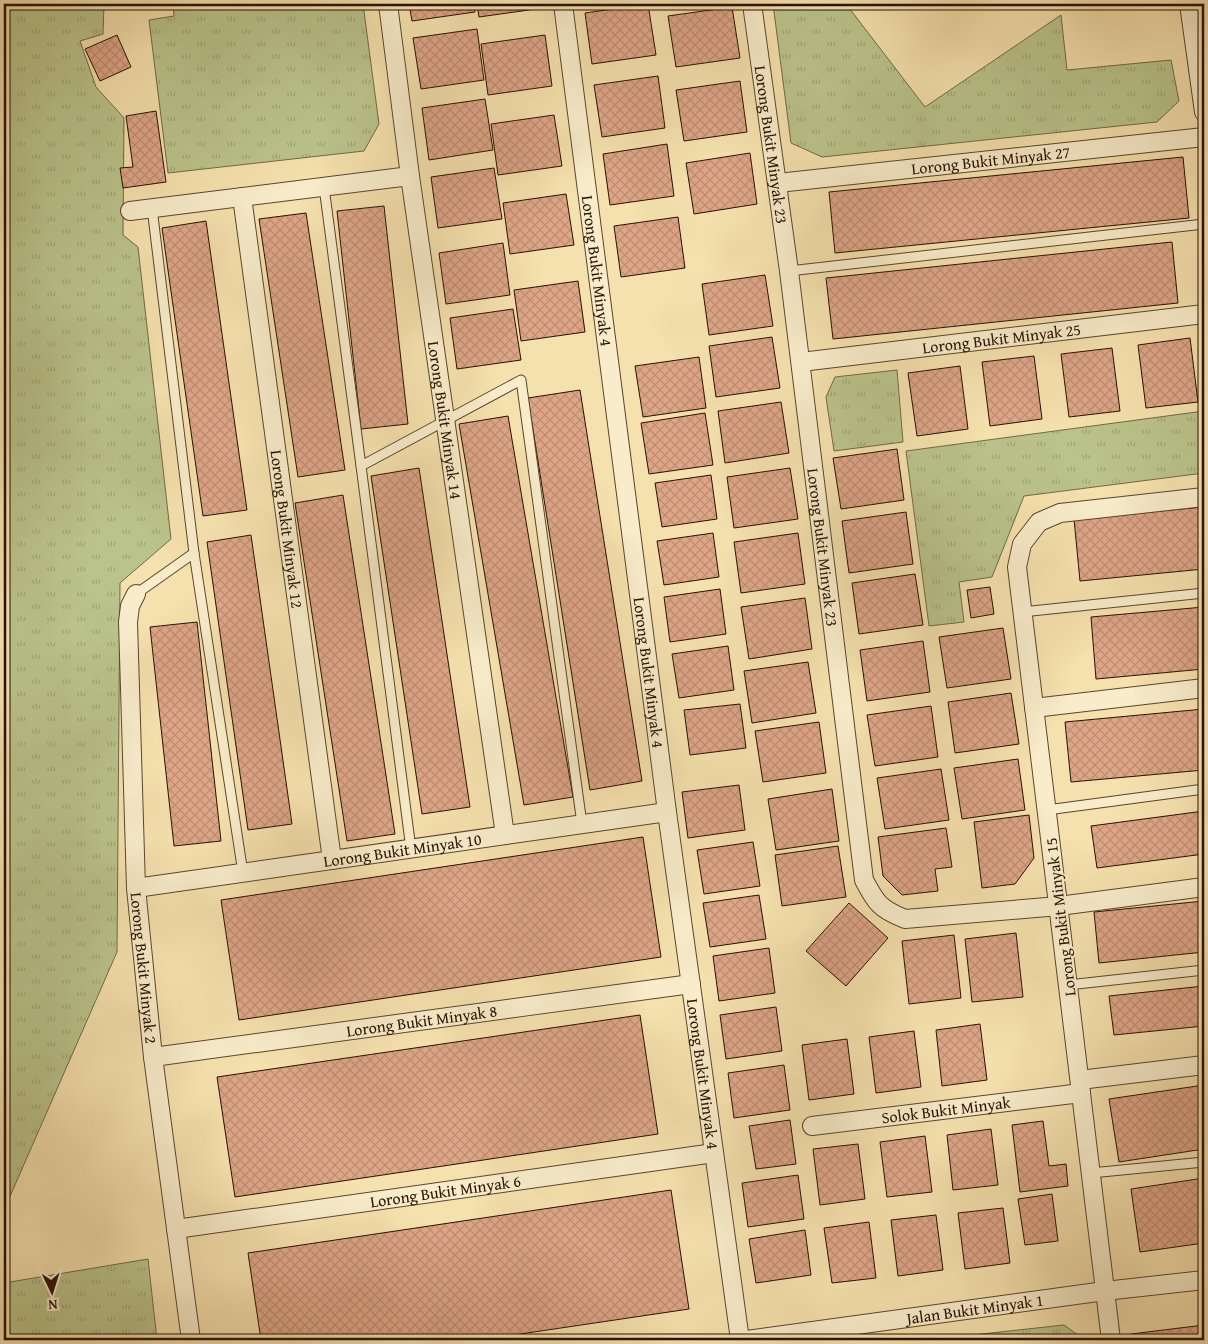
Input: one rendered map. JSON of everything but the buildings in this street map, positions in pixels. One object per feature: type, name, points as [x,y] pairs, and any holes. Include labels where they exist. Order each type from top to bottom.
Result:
[{"type":"street","name":"Lorong Bukit Minyak 14","points":[[388,4],[410,176],[505,835]]},
{"type":"street","name":"Lorong Bukit Minyak 4","points":[[563,4],[667,812],[740,1340]]},
{"type":"street","name":"Lorong Bukit Minyak 23","points":[[752,4],[801,362],[864,880],[874,899],[888,912],[905,919],[1059,906],[1204,887]]},
{"type":"street","points":[[1189,4],[1204,112]]},
{"type":"street","name":"Lorong Bukit Minyak 27","points":[[778,183],[1204,137]]},
{"type":"street","points":[[130,211],[410,176]]},
{"type":"street","name":"Lorong Bukit Minyak 12","points":[[242,197],[332,860]]},
{"type":"street","name":"Lorong Bukit Minyak 25","points":[[801,362],[1204,314]]},
{"type":"street","name":"Lorong Bukit Minyak 15","points":[[1111,1340],[1017,568],[1022,544],[1039,522],[1060,513],[1204,497]]},
{"type":"street","name":"Lorong Bukit Minyak 2","points":[[136,594],[130,606],[128,622],[136,888],[153,1057],[191,1340]]},
{"type":"street","points":[[1034,708],[1204,688]]},
{"type":"street","name":"Lorong Bukit Minyak 10","points":[[136,888],[667,812]]},
{"type":"street","name":"Lorong Bukit Minyak 8","points":[[153,1057],[691,984]]},
{"type":"street","name":"Solok Bukit Minyak","points":[[812,1126],[1081,1086],[1204,1065]]},
{"type":"street","name":"Lorong Bukit Minyak 6","points":[[176,1229],[714,1152]]},
{"type":"street","name":"Jalan Bukit Minyak 1","points":[[747,1340],[1105,1291],[1204,1280]]},
{"type":"lane","points":[[324,187],[411,849]]},
{"type":"lane","points":[[152,208],[194,553],[243,873]]},
{"type":"lane","points":[[789,271],[1204,224]]},
{"type":"lane","points":[[362,466],[521,380],[582,824]]},
{"type":"lane","points":[[136,594],[194,553]]},
{"type":"lane","points":[[1022,612],[1204,593]]},
{"type":"lane","points":[[1047,810],[1204,789]]},
{"type":"lane","points":[[1068,985],[1204,970]]},
{"type":"lane","points":[[1091,1173],[1204,1162]]},
{"type":"green space","points":[[4,4],[104,4],[103,34],[80,41],[96,87],[124,118],[123,235],[138,247],[171,539],[120,583],[117,952],[4,1210],[4,863],[7,859],[4,848]]},
{"type":"green space","points":[[173,4],[363,4],[379,124],[364,151],[168,173],[149,20],[174,16]]},
{"type":"green space","points":[[773,4],[846,4],[925,107],[1061,15],[1067,70],[1171,60],[1179,101],[1157,122],[822,157],[791,143]]},
{"type":"green space","points":[[897,370],[903,442],[834,451],[826,397],[835,377]]},
{"type":"green space","points":[[1204,411],[1204,473],[1024,496],[992,577],[959,582],[964,622],[929,626],[906,451]]},
{"type":"green space","points":[[148,1259],[157,1340],[4,1340],[4,1283]]},
{"type":"green space","points":[[1064,1325],[1085,1340],[927,1340]]}]
